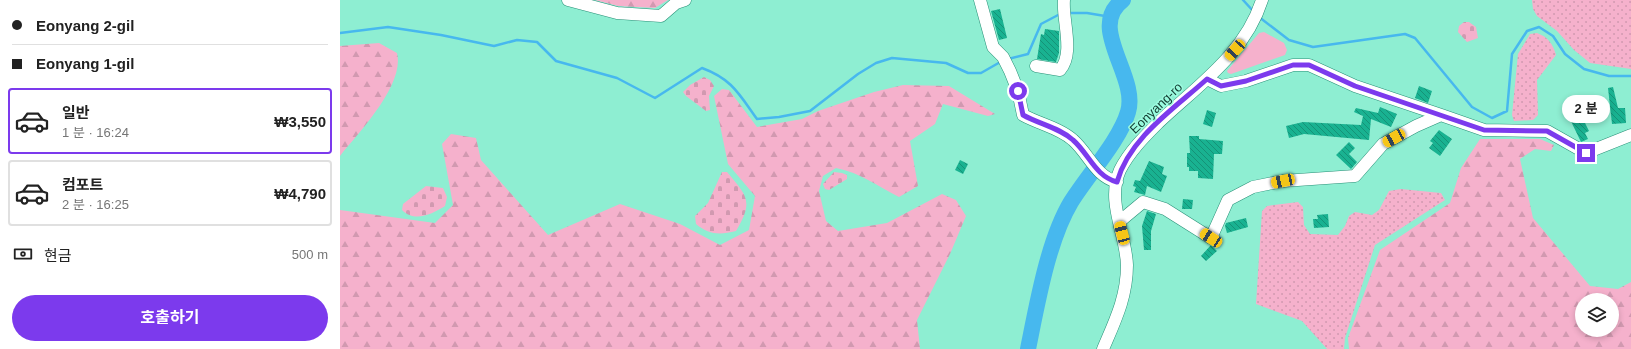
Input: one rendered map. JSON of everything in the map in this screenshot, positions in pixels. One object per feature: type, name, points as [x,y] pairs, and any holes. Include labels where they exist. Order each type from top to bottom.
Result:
[{"type":"street","points":[[568,0],[617,13],[661,16],[676,3],[685,0]]},
{"type":"street","points":[[980,0],[993,48],[1004,60],[1018,91],[1023,115],[1072,138],[1101,174],[1108,180],[1117,182]]},
{"type":"street","points":[[1036,66],[1060,70],[1065,65],[1068,38],[1064,9]]},
{"type":"street","name":"Eonyang-ro","points":[[1103,349],[1124,298],[1126,285],[1125,245],[1116,202],[1117,182],[1120,171],[1129,156],[1144,137],[1207,79],[1243,41],[1259,9]]},
{"type":"street","points":[[1207,79],[1221,86],[1246,81],[1293,65],[1309,65],[1355,86],[1484,130],[1547,131],[1586,153],[1631,135]]},
{"type":"street","points":[[1119,222],[1143,202],[1165,209],[1211,238],[1228,200],[1253,187],[1283,181],[1355,176],[1383,144],[1416,126],[1441,115]]},
{"type":"green space","points":[[595,0],[668,0],[655,8],[618,6]]},
{"type":"green space","points":[[1532,0],[1631,0],[1631,69],[1590,63],[1574,50],[1557,31],[1537,16],[1533,9]]},
{"type":"green space","points":[[1464,22],[1469,22],[1476,27],[1478,38],[1467,42],[1458,32],[1459,26]]},
{"type":"green space","points":[[1264,32],[1284,43],[1287,50],[1285,55],[1231,74],[1228,73],[1227,71],[1259,33]]},
{"type":"green space","points":[[1537,33],[1550,41],[1556,55],[1537,80],[1538,115],[1533,120],[1514,121],[1512,115],[1518,54],[1530,34]]},
{"type":"green space","points":[[379,43],[397,53],[398,66],[394,79],[379,108],[340,156],[340,46]]},
{"type":"green space","points":[[704,77],[710,80],[714,86],[709,96],[710,110],[706,111],[683,92],[690,85]]},
{"type":"green space","points":[[903,85],[949,86],[995,114],[988,116],[943,104],[935,124],[910,141],[918,186],[899,197],[861,176],[836,168],[823,176],[819,191],[826,221],[838,231],[887,223],[942,194],[956,200],[966,216],[950,254],[917,320],[920,349],[340,349],[340,210],[435,223],[453,205],[442,144],[451,134],[476,138],[481,160],[548,235],[620,204],[680,224],[720,245],[749,230],[755,196],[728,164],[714,96],[722,89],[729,90],[757,127],[802,119],[818,111],[874,92]]},
{"type":"green space","points":[[1480,139],[1540,139],[1554,145],[1551,151],[1535,149],[1520,159],[1533,218],[1590,286],[1618,289],[1631,282],[1631,349],[1349,349],[1348,338],[1380,250],[1450,203],[1461,168]]},
{"type":"green space","points":[[722,172],[727,172],[739,187],[746,199],[746,205],[742,221],[736,231],[715,233],[705,230],[696,224],[695,216],[708,203]]},
{"type":"green space","points":[[834,172],[847,175],[847,179],[829,190],[825,189],[823,184]]},
{"type":"green space","points":[[426,186],[443,188],[447,197],[445,206],[435,212],[418,217],[407,214],[402,210],[403,204]]},
{"type":"green space","points":[[1401,189],[1441,193],[1445,200],[1375,245],[1345,338],[1344,349],[1327,349],[1302,321],[1256,304],[1262,211],[1267,206],[1298,202],[1303,207],[1304,225],[1310,234],[1338,235],[1345,226],[1349,216],[1355,212],[1372,215],[1379,210],[1389,191]]},
{"type":"building","points":[[1000,9],[1007,38],[999,40],[991,11]]},
{"type":"building","points":[[1045,29],[1059,31],[1059,53],[1056,62],[1037,59],[1041,34],[1044,35]]},
{"type":"building","points":[[1419,86],[1432,91],[1428,103],[1415,98]]},
{"type":"building","points":[[1613,87],[1618,108],[1625,108],[1626,123],[1612,124],[1608,88]]},
{"type":"building","points":[[1575,103],[1589,131],[1585,133],[1588,139],[1581,142],[1565,109]]},
{"type":"building","points":[[1380,107],[1397,114],[1391,127],[1371,119],[1369,140],[1304,134],[1289,138],[1286,126],[1303,122],[1361,125],[1363,116],[1354,112],[1356,108],[1378,113]]},
{"type":"building","points":[[1207,110],[1216,113],[1212,127],[1203,124]]},
{"type":"building","points":[[1439,130],[1452,139],[1440,156],[1429,148],[1433,143],[1430,141]]},
{"type":"building","points":[[1189,136],[1199,136],[1199,139],[1223,141],[1222,154],[1214,154],[1213,179],[1198,178],[1198,171],[1189,171],[1189,167],[1187,167],[1187,153],[1190,153]]},
{"type":"building","points":[[1349,142],[1355,148],[1349,154],[1357,162],[1351,169],[1336,155]]},
{"type":"building","points":[[960,160],[968,164],[963,174],[955,170]]},
{"type":"building","points":[[1149,161],[1164,167],[1162,174],[1167,176],[1161,192],[1147,186],[1145,195],[1134,192],[1136,187],[1133,186],[1135,180],[1140,181]]},
{"type":"building","points":[[1183,199],[1193,200],[1192,209],[1182,209]]},
{"type":"building","points":[[1147,211],[1156,214],[1151,231],[1151,250],[1144,250],[1142,226]]},
{"type":"building","points":[[1328,214],[1329,227],[1314,228],[1313,219],[1318,219],[1317,215]]},
{"type":"building","points":[[1246,218],[1248,227],[1227,233],[1225,226],[1226,223]]},
{"type":"building","points":[[1211,245],[1217,251],[1206,261],[1201,256]]},
{"type":"waterway","points":[[1028,349],[1044,273],[1063,217],[1071,202],[1111,146],[1124,123],[1128,112],[1129,98],[1127,83],[1111,38],[1110,24],[1113,11],[1123,0]]},
{"type":"waterway","points":[[1243,0],[1254,12]]},
{"type":"waterway","points":[[1067,13],[1087,13],[1111,17]]},
{"type":"waterway","points":[[1008,59],[1028,54],[1041,24],[1060,14]]},
{"type":"waterway","points":[[1259,17],[1289,40],[1313,47],[1405,34],[1415,38],[1472,107],[1492,118],[1507,111],[1512,54],[1527,31],[1539,27],[1553,36],[1565,54],[1584,69],[1609,76],[1631,76]]},
{"type":"waterway","points":[[340,33],[388,27],[441,35],[494,46],[517,40],[537,42],[556,61],[617,78],[655,98],[702,68],[712,72],[728,82],[740,95],[757,119],[779,117],[810,111],[858,74],[876,63],[892,58],[946,63],[968,73],[981,73],[1002,61]]},
{"type":"route","points":[[1018,91],[1023,115],[1072,138],[1101,174],[1108,180],[1117,182],[1120,171],[1129,156],[1144,137],[1207,79],[1221,86],[1246,81],[1293,65],[1309,65],[1355,86],[1484,130],[1547,131],[1586,153]]}]
